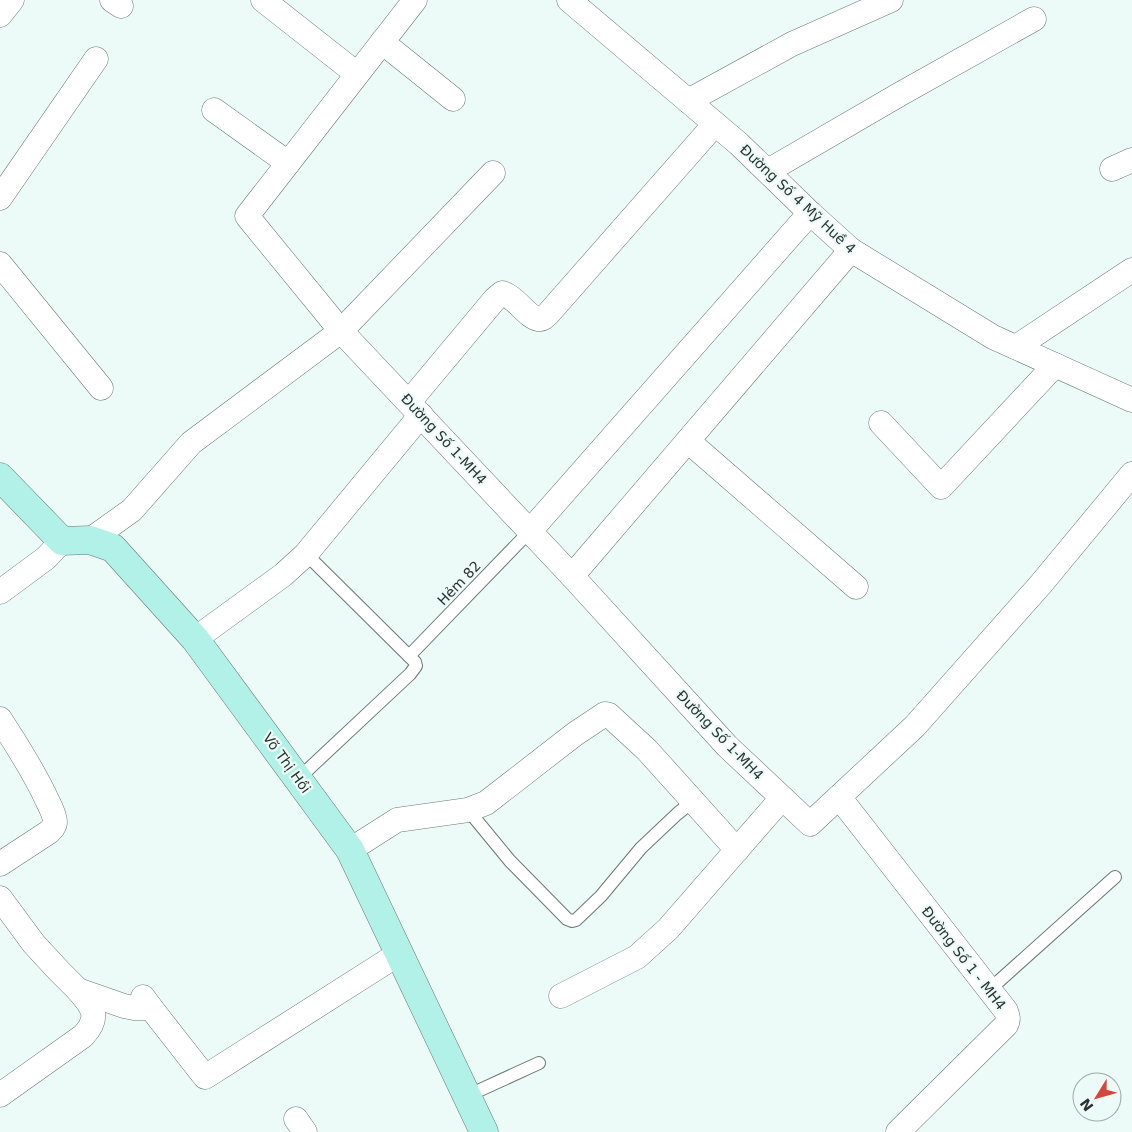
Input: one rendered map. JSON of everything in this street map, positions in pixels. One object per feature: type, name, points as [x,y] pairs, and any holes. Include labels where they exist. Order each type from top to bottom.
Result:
[{"type":"street","points":[[0,15],[12,0]]},
{"type":"street","points":[[262,0],[357,74]]},
{"type":"street","name":"Đường Số 1-MH4","points":[[415,0],[247,216],[342,331],[572,576],[727,746],[810,824],[839,797]]},
{"type":"street","points":[[688,100],[792,44],[891,0]]},
{"type":"street","name":"Đường Số 4 Mỹ Huề 4","points":[[580,2],[739,144],[851,250],[993,337],[1132,400]]},
{"type":"street","points":[[768,171],[1034,19]]},
{"type":"street","points":[[382,42],[453,99]]},
{"type":"street","points":[[0,198],[96,60]]},
{"type":"street","points":[[214,110],[288,164]]},
{"type":"street","points":[[195,639],[283,575],[306,554],[500,294],[508,295],[532,316],[543,319],[716,124]]},
{"type":"street","points":[[90,540],[132,510],[191,443],[342,331],[493,173]]},
{"type":"street","points":[[530,531],[810,213]]},
{"type":"street","points":[[572,576],[851,250]]},
{"type":"street","points":[[0,264],[101,388]]},
{"type":"street","points":[[1016,347],[1132,270]]},
{"type":"street","points":[[881,423],[941,487],[1055,365]]},
{"type":"street","points":[[688,441],[856,587]]},
{"type":"street","points":[[839,797],[915,726],[1041,584],[1132,474]]},
{"type":"street","points":[[0,477],[62,541],[46,558],[0,592]]},
{"type":"street","name":"Võ Thị Hồi","points":[[62,541],[90,540],[114,548],[195,639],[299,778],[350,850],[484,1132]]},
{"type":"street","points":[[350,850],[398,820],[468,810],[486,803],[575,734],[605,714],[609,715],[647,750],[737,850]]},
{"type":"street","points":[[0,719],[39,782],[55,822],[49,832],[0,864]]},
{"type":"street","name":"Đường Số 1 - MH4","points":[[839,797],[1006,1011],[1008,1022],[898,1132]]},
{"type":"street","points":[[561,996],[637,957],[668,929],[782,798]]},
{"type":"street","points":[[0,898],[34,944],[89,1002],[93,1011],[93,1021],[89,1029],[82,1036],[0,1095]]},
{"type":"street","points":[[78,990],[134,1008],[147,1002],[205,1077],[400,953]]},
{"type":"lane","name":"Hẻm 82","points":[[409,656],[530,531]]},
{"type":"lane","points":[[299,778],[410,674],[416,666],[409,656],[306,554]]},
{"type":"lane","points":[[468,810],[510,861],[567,919],[572,921],[576,920],[601,896],[640,848],[693,801]]},
{"type":"lane","points":[[989,990],[1115,877]]},
{"type":"lane","points":[[467,1096],[539,1063]]}]
